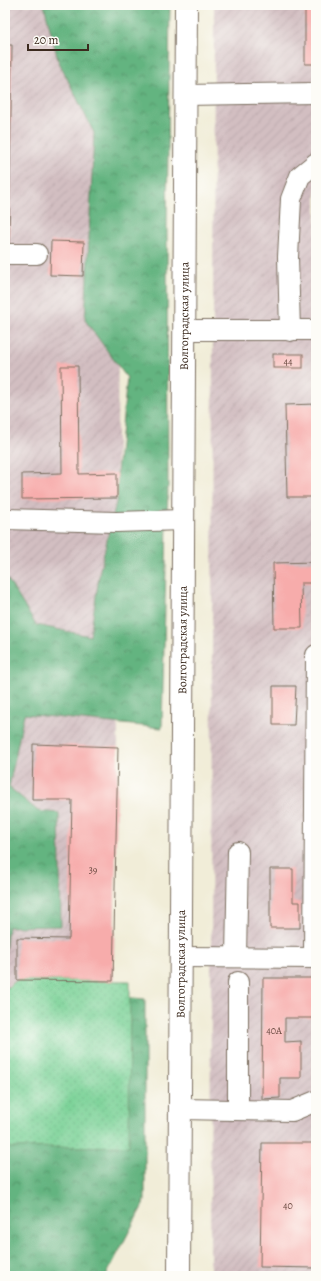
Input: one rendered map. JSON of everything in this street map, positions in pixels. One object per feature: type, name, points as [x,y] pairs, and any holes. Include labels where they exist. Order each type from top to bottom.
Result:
[{"type":"main road","name":"Волгоградская улица","points":[[179,1276],[186,5]]},
{"type":"lane","points":[[185,95],[316,93]]},
{"type":"lane","points":[[290,331],[288,257],[291,199],[300,176],[316,163]]},
{"type":"lane","points":[[5,254],[38,254]]},
{"type":"lane","points":[[184,330],[316,330]]},
{"type":"lane","points":[[5,519],[116,522],[183,520]]},
{"type":"lane","points":[[181,956],[315,958],[316,655]]},
{"type":"lane","points":[[236,957],[238,852]]},
{"type":"lane","points":[[238,982],[238,1110]]},
{"type":"lane","points":[[180,1109],[292,1111],[316,1101]]},
{"type":"shaded area","points":[[5,5],[122,5],[116,522],[118,747],[108,1276],[5,1276]]},
{"type":"shaded area","points":[[214,5],[316,5],[316,1276],[210,1276]]},
{"type":"green space","points":[[44,5],[170,5],[167,226],[168,485],[162,728],[24,714],[9,787],[38,811],[59,813],[61,926],[8,927],[5,953],[5,575],[36,625],[90,636],[100,570],[117,498],[117,473],[127,378],[85,320],[94,133],[58,60]]},
{"type":"green space","points":[[17,980],[130,981],[129,1146],[5,1148],[5,990]]},
{"type":"green space","points":[[5,987],[145,999],[145,1201],[106,1276],[5,1276]]},
{"type":"building","points":[[305,5],[316,5],[316,64],[305,64]]},
{"type":"building","points":[[5,45],[12,45],[9,244],[5,244]]},
{"type":"building","points":[[51,241],[84,242],[83,276],[50,275]]},
{"type":"building","points":[[273,354],[303,354],[303,368],[273,368]]},
{"type":"building","points":[[61,366],[78,366],[79,474],[117,473],[117,498],[22,499],[22,474],[62,473]]},
{"type":"building","points":[[316,404],[316,497],[287,497],[285,405]]},
{"type":"building","points":[[316,562],[316,583],[301,583],[302,628],[274,628],[273,563]]},
{"type":"building","points":[[273,686],[296,686],[294,725],[273,725]]},
{"type":"building","points":[[33,744],[118,747],[113,981],[17,980],[17,938],[69,939],[72,800],[32,800]]},
{"type":"building","points":[[270,869],[293,869],[293,902],[300,902],[300,928],[270,928]]},
{"type":"building","points":[[263,978],[316,978],[316,1018],[285,1018],[285,1042],[301,1041],[301,1078],[280,1078],[280,1098],[262,1099]]},
{"type":"building","points":[[262,1143],[316,1143],[316,1268],[260,1267]]}]
